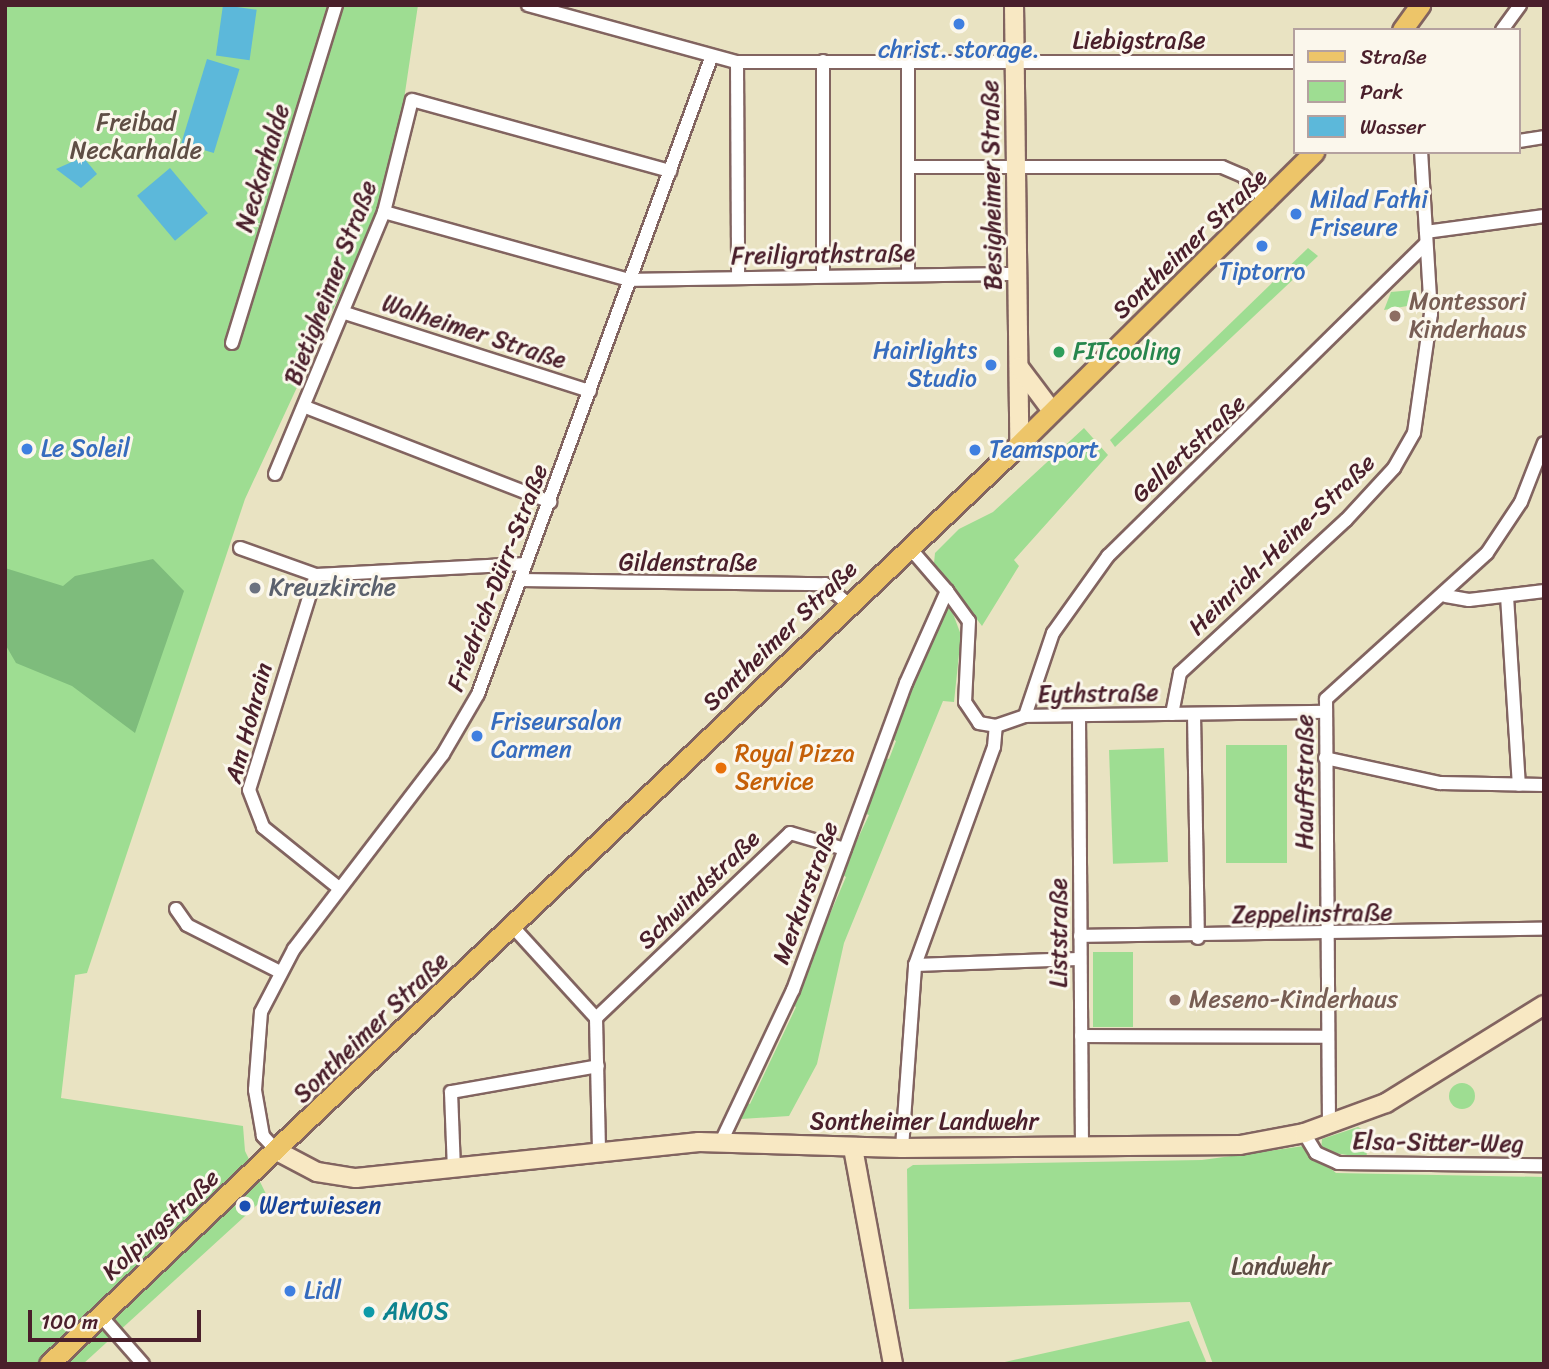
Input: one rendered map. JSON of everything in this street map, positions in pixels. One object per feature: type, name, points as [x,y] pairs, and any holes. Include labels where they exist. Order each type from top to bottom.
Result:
[{"type":"main road","points":[[1403,28],[1420,5]]},
{"type":"main road","name":"Sontheimer Straße","points":[[277,1151],[848,604],[1019,444],[1268,203],[1312,154]]},
{"type":"main road","name":"Kolpingstraße","points":[[49,1364],[277,1151]]},
{"type":"street","name":"Neckarhalde","points":[[232,343],[336,5]]},
{"type":"street","name":"Liebigstraße","points":[[528,5],[711,58],[737,62],[1294,62]]},
{"type":"street","name":"Besigheimer Straße","points":[[1014,5],[1019,444]]},
{"type":"street","points":[[1503,28],[1520,5]]},
{"type":"street","name":"Friedrich-Dürr-Straße","points":[[277,1151],[260,1127],[255,1069],[261,1013],[280,972],[339,888],[457,733],[490,668],[711,58]]},
{"type":"street","points":[[822,61],[823,276]]},
{"type":"street","points":[[908,61],[908,275]]},
{"type":"street","points":[[737,62],[738,276]]},
{"type":"street","name":"Bietigheimer Straße","points":[[275,474],[308,408],[384,212],[412,100],[670,171]]},
{"type":"street","points":[[1521,141],[1544,137]]},
{"type":"street","name":"Heinrich-Heine-Straße","points":[[1172,714],[1180,673],[1346,520],[1409,445],[1420,418],[1428,359],[1421,154]]},
{"type":"street","points":[[909,167],[1222,167],[1243,176],[1268,203]]},
{"type":"street","name":"Freiligrathstraße","points":[[384,212],[629,280],[738,276],[1017,274]]},
{"type":"street","points":[[1426,238],[1544,216]]},
{"type":"street","name":"Gellertstraße","points":[[1026,716],[1053,633],[1108,556],[1426,238]]},
{"type":"street","name":"Walheimer Straße","points":[[345,313],[590,391]]},
{"type":"street","points":[[1018,365],[1052,411]]},
{"type":"street","points":[[308,408],[550,502]]},
{"type":"street","name":"Hauffstraße","points":[[1329,1124],[1324,1037],[1325,758],[1322,712],[1326,699],[1447,596],[1515,515],[1544,443]]},
{"type":"street","points":[[902,1149],[915,965],[994,747],[996,726],[979,723],[966,708],[971,627],[947,591],[909,547]]},
{"type":"street","points":[[240,548],[316,575],[526,564]]},
{"type":"street","name":"Am Hohrain","points":[[316,575],[249,790],[263,827],[339,888]]},
{"type":"street","name":"Gildenstraße","points":[[520,580],[825,584],[848,604]]},
{"type":"street","name":"Merkurstraße","points":[[721,1142],[793,990],[845,849],[947,591]]},
{"type":"street","points":[[1447,596],[1507,596],[1544,591]]},
{"type":"street","points":[[1507,596],[1519,785]]},
{"type":"street","name":"Eythstraße","points":[[996,726],[1026,716],[1322,712]]},
{"type":"street","points":[[1194,715],[1198,938]]},
{"type":"street","name":"Liststraße","points":[[1079,717],[1082,1148]]},
{"type":"street","points":[[1325,758],[1440,783],[1544,785]]},
{"type":"street","name":"Schwindstraße","points":[[596,1018],[790,833],[845,849]]},
{"type":"street","points":[[176,909],[187,925],[280,972]]},
{"type":"street","points":[[512,926],[596,1018],[599,1153]]},
{"type":"street","name":"Zeppelinstraße","points":[[1080,936],[1198,938],[1544,929]]},
{"type":"street","points":[[915,965],[1079,959]]},
{"type":"street","name":"Sontheimer Landwehr","points":[[277,1151],[334,1175],[454,1170],[721,1142],[902,1149],[1206,1148],[1304,1133],[1329,1124],[1424,1083],[1544,1004]]},
{"type":"street","points":[[1081,1036],[1324,1037]]},
{"type":"street","points":[[454,1170],[451,1092],[598,1066]]},
{"type":"street","name":"Elsa-Sitter-Weg","points":[[1304,1133],[1316,1153],[1338,1163],[1544,1165]]},
{"type":"street","points":[[853,1148],[893,1364]]},
{"type":"street","points":[[100,1315],[143,1364]]},
{"type":"green space","name":"Freibad Neckarhalde","points":[[5,5],[418,5],[399,133],[373,224],[245,499],[87,973],[75,975],[61,1098],[243,1126],[245,1151],[267,1196],[83,1364],[5,1364]]},
{"type":"green space","points":[[1308,248],[1318,256],[1115,447],[1110,440]]},
{"type":"green space","points":[[1412,290],[1419,304],[1384,310],[1391,292]]},
{"type":"green space","points":[[1084,428],[1108,455],[1014,560],[1019,566],[982,626],[934,563],[935,553],[959,529],[993,512]]},
{"type":"green space","points":[[153,559],[184,591],[135,733],[72,686],[16,663],[5,644],[5,568],[63,586],[75,576]]},
{"type":"green space","points":[[949,603],[961,635],[954,702],[943,701],[844,943],[817,1064],[789,1116],[741,1119],[745,1102],[750,1104],[796,1007],[791,1004],[846,877],[841,874],[869,815],[864,813],[883,757],[889,759],[896,741],[891,738]]},
{"type":"green space","points":[[1226,745],[1287,745],[1287,863],[1226,863]]},
{"type":"green space","points":[[1164,748],[1168,862],[1113,864],[1109,750]]},
{"type":"green space","points":[[1093,952],[1133,952],[1133,1027],[1093,1027]]},
{"type":"green space","points":[[1462,1083],[1471,1087],[1475,1096],[1471,1105],[1462,1109],[1453,1105],[1449,1096],[1453,1087]]},
{"type":"green space","points":[[1358,1127],[1365,1131],[1367,1158],[1321,1151],[1322,1139]]},
{"type":"green space","name":"Landwehr","points":[[1304,1146],[1336,1173],[1544,1177],[1544,1364],[1213,1364],[1190,1302],[909,1309],[907,1169],[913,1165],[1202,1160]]},
{"type":"green space","points":[[1189,1321],[1207,1364],[996,1364]]},
{"type":"water","points":[[223,5],[257,10],[250,60],[216,56]]},
{"type":"water","points":[[207,59],[240,69],[214,153],[181,143]]},
{"type":"water","points":[[83,157],[97,174],[81,188],[56,169]]},
{"type":"water","points":[[170,168],[208,213],[175,241],[137,196]]},
{"type":"place","name":"christ. storage.","points":[[959,24]]},
{"type":"place","name":"Milad Fathi Friseure","points":[[1296,214]]},
{"type":"place","name":"Tiptorro","points":[[1262,246]]},
{"type":"place","name":"Montessori Kinderhaus","points":[[1395,316]]},
{"type":"place","name":"FITcooling","points":[[1059,352]]},
{"type":"place","name":"Hairlights Studio","points":[[991,365]]},
{"type":"place","name":"Le Soleil","points":[[27,449]]},
{"type":"place","name":"Teamsport","points":[[975,450]]},
{"type":"place","name":"Kreuzkirche","points":[[255,588]]},
{"type":"place","name":"Friseursalon Carmen","points":[[477,736]]},
{"type":"place","name":"Royal Pizza Service","points":[[721,768]]},
{"type":"place","name":"Meseno-Kinderhaus","points":[[1175,1000]]},
{"type":"place","name":"Wertwiesen","points":[[245,1206]]},
{"type":"place","name":"Lidl","points":[[290,1291]]},
{"type":"place","name":"AMOS","points":[[369,1312]]}]
